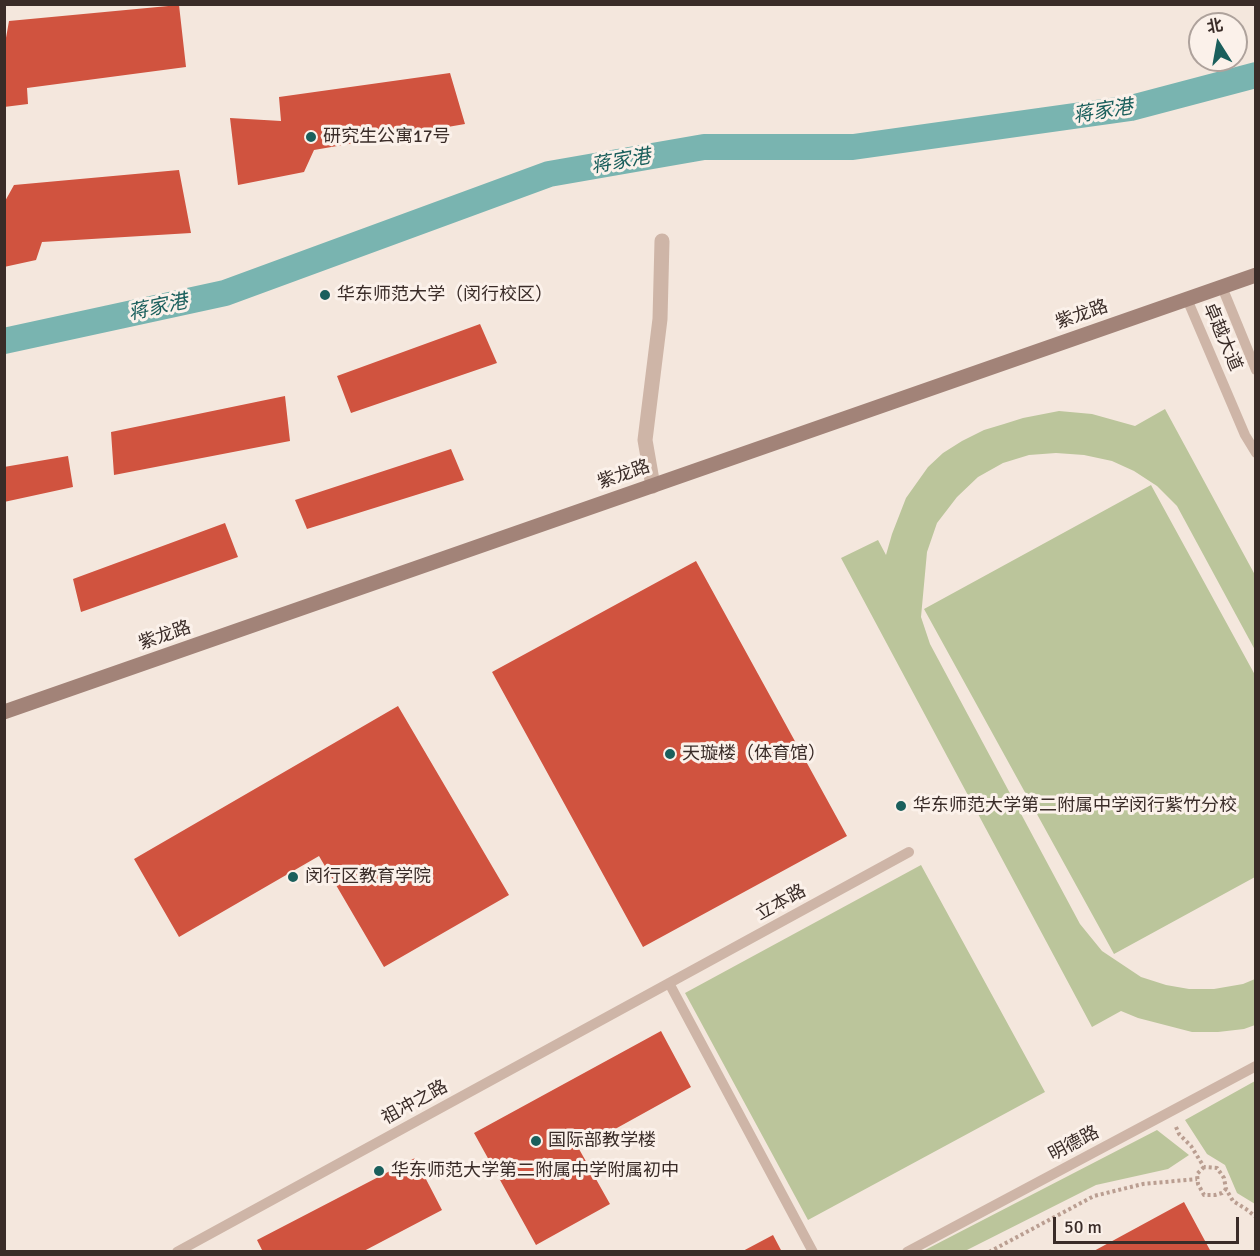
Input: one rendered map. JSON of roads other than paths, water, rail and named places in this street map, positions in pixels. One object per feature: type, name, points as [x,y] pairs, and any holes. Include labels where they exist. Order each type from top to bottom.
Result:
[{"type":"street","points":[[653,486],[645,440],[660,319],[662,241]]},
{"type":"street","name":"紫龙路","points":[[4,712],[1256,275]]},
{"type":"lane","name":"卓越大道","points":[[1222,287],[1256,370]]},
{"type":"lane","name":"卓越大道","points":[[1188,299],[1245,435],[1256,453]]},
{"type":"lane","name":"立本路","points":[[669,983],[909,852]]},
{"type":"lane","name":"祖冲之路","points":[[177,1251],[669,983]]},
{"type":"lane","points":[[669,983],[813,1251]]},
{"type":"lane","name":"明德路","points":[[907,1251],[1256,1066]]},
{"type":"waterway","name":"蒋家港","points":[[4,341],[225,293],[549,174],[704,147],[853,147],[1131,108],[1256,75]]},
{"type":"place","name":"研究生公寓17号","points":[[311,137]]},
{"type":"place","name":"华东师范大学（闵行校区）","points":[[325,295]]},
{"type":"place","name":"天璇楼（体育馆）","points":[[670,754]]},
{"type":"place","name":"华东师范大学第二附属中学闵行紫竹分校","points":[[901,806]]},
{"type":"place","name":"闵行区教育学院","points":[[293,877]]},
{"type":"place","name":"国际部教学楼","points":[[536,1141]]},
{"type":"place","name":"华东师范大学第二附属中学附属初中","points":[[379,1171]]}]
